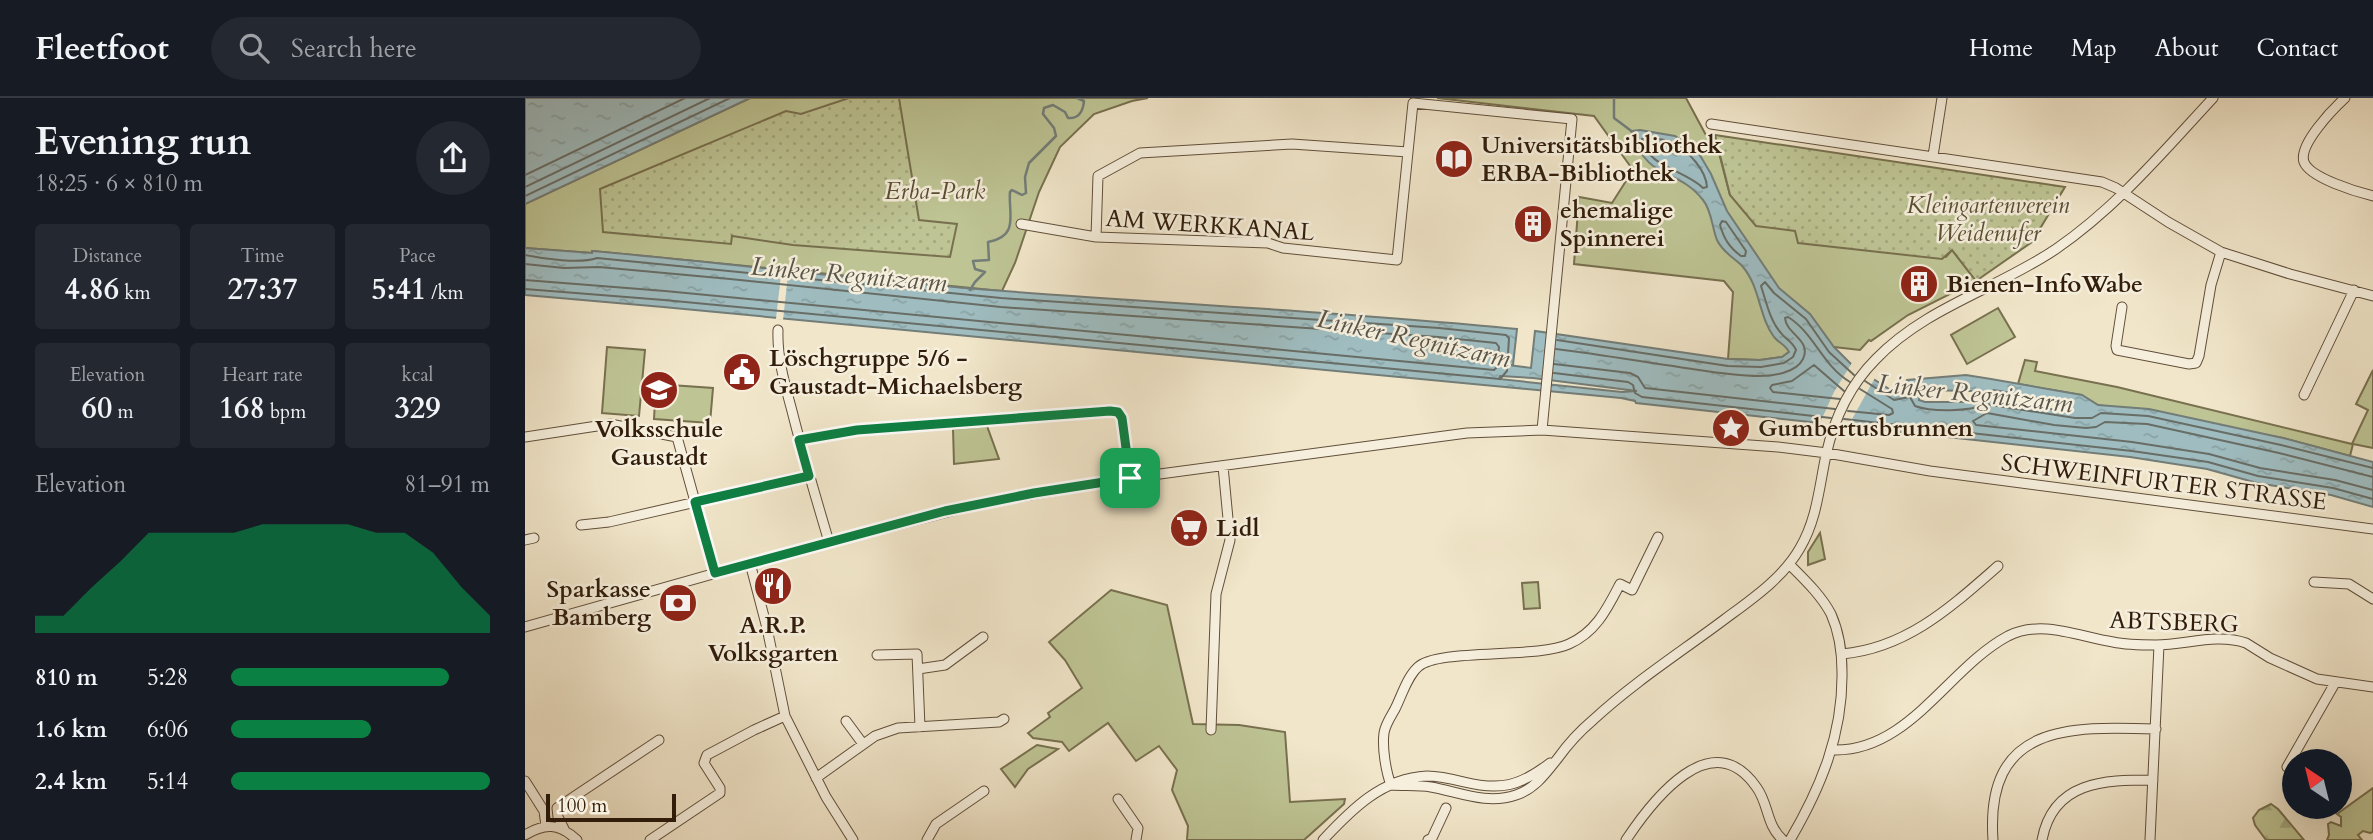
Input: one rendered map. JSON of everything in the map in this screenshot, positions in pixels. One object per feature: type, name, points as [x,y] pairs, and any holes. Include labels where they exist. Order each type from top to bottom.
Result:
[{"type":"street","points":[[1933,156],[1942,98]]},
{"type":"street","points":[[1323,840],[1363,800],[1391,785],[1412,778],[1430,776],[1489,787],[1514,785],[1531,777],[1557,758],[1586,726],[1611,704],[1754,597],[1789,564],[1800,548],[1814,520],[1837,418],[1851,390],[1877,358],[1899,337],[1929,317],[2055,250],[2125,194],[2213,98]]},
{"type":"street","points":[[2344,98],[2315,132],[2304,151],[2303,161],[2315,173],[2341,186],[2373,196]]},
{"type":"street","points":[[1096,237],[1098,176],[1140,153],[1292,144],[1408,152],[1413,103],[1572,119],[1542,430]]},
{"type":"street","points":[[1710,124],[2109,184],[2221,252],[2278,271],[2373,296]]},
{"type":"street","name":"AM WERKKANAL","points":[[1021,224],[1096,237],[1268,243],[1283,248],[1397,260],[1408,152]]},
{"type":"street","points":[[2122,307],[2117,350],[2189,364],[2196,363],[2211,285],[2221,252]]},
{"type":"street","points":[[2304,395],[2354,290]]},
{"type":"street","points":[[778,330],[784,380],[829,542]]},
{"type":"street","points":[[799,440],[857,430],[1116,411],[1122,418],[1130,478]]},
{"type":"street","points":[[525,437],[610,424],[677,437],[715,573]]},
{"type":"street","name":"SCHWEINFURTER STRASSE","points":[[525,627],[750,563],[983,503],[1130,478],[1435,436],[1542,430],[1730,443],[1827,453],[1930,471],[2373,529]]},
{"type":"street","points":[[1211,730],[1216,594],[1230,540],[1223,466]]},
{"type":"street","points":[[581,525],[609,522],[809,476]]},
{"type":"street","points":[[1391,785],[1384,733],[1411,675],[1419,666],[1436,659],[1533,651],[1568,644],[1581,638],[1600,621],[1620,584],[1632,590],[1658,537]]},
{"type":"street","points":[[750,563],[785,716],[847,838]]},
{"type":"street","points":[[1789,564],[1828,608],[1842,654],[1843,694],[1833,750],[1815,794],[1790,840]]},
{"type":"street","points":[[1842,654],[1879,647],[1910,635],[1937,618],[1998,566]]},
{"type":"street","points":[[2314,582],[2349,584],[2373,600]]},
{"type":"street","name":"ABTSBERG","points":[[1833,750],[1861,747],[1898,728],[1920,712],[1994,644],[2020,632],[2048,629],[2112,642],[2159,645],[2206,639],[2237,640],[2298,672],[2335,683],[2373,687]]},
{"type":"street","points":[[918,669],[945,665],[983,637]]},
{"type":"street","points":[[2150,840],[2159,645]]},
{"type":"street","points":[[877,654],[917,654],[921,726]]},
{"type":"street","points":[[2297,749],[2335,683]]},
{"type":"street","points":[[650,840],[720,793],[720,788],[704,764],[707,755],[785,716]]},
{"type":"street","points":[[816,778],[875,736],[898,727],[999,722],[1004,719]]},
{"type":"street","points":[[846,721],[863,744]]},
{"type":"street","points":[[1993,840],[1993,804],[1997,785],[2014,759],[2038,739],[2064,731],[2156,729]]},
{"type":"street","points":[[525,835],[546,821],[557,808],[659,740]]},
{"type":"street","points":[[1626,840],[1651,807],[1686,772],[1710,763],[1737,769],[1752,782],[1763,800],[1771,826],[1783,840]]},
{"type":"street","points":[[2042,840],[2045,825],[2055,807],[2084,787],[2117,780],[2153,780]]},
{"type":"street","points":[[525,781],[546,821],[564,829],[577,840]]},
{"type":"street","points":[[927,840],[936,824],[984,791]]},
{"type":"street","points":[[1118,799],[1138,828],[1136,840]]},
{"type":"street","points":[[557,808],[564,829]]},
{"type":"street","points":[[1428,840],[1432,838],[1446,808]]},
{"type":"green space","name":"Erba-Park","points":[[750,98],[1148,98],[1094,114],[1060,147],[1039,192],[1015,263],[1002,291],[593,251],[525,248],[525,204]]},
{"type":"green space","points":[[849,98],[899,98],[919,220],[957,224],[950,257],[793,245],[732,236],[731,244],[603,232],[600,189],[786,111],[801,114]]},
{"type":"green space","points":[[1437,98],[1686,98],[1707,137],[1715,138],[1730,195],[1790,229],[1946,257],[1952,250],[1976,281],[1908,315],[1869,340],[1860,350],[1834,347],[1789,352],[1782,357],[1760,360],[1728,359],[1733,292],[1724,281],[1574,264],[1579,197],[1612,203],[1633,170],[1594,116]]},
{"type":"green space","name":"Kleingartenverein Weidenufer","points":[[1715,135],[2065,187],[2032,242],[1976,281],[1952,250],[1942,259],[1798,243],[1795,231],[1756,226],[1730,195]]},
{"type":"green space","points":[[1998,308],[2015,337],[1967,364],[1951,335]]},
{"type":"green space","points":[[607,347],[645,350],[639,416],[602,413]]},
{"type":"green space","points":[[2025,360],[2037,362],[2035,371],[2117,387],[2352,444],[2368,410],[2356,404],[2373,370],[2373,448],[2353,444],[2350,456],[2283,438],[2098,405],[2081,395],[2018,384]]},
{"type":"green space","points":[[656,384],[713,388],[710,423],[654,419]]},
{"type":"green space","points":[[987,426],[999,459],[954,464],[953,429]]},
{"type":"green space","points":[[1820,533],[1825,559],[1808,565],[1808,552]]},
{"type":"green space","points":[[1538,582],[1540,608],[1524,609],[1522,583]]},
{"type":"green space","points":[[1111,590],[1167,605],[1193,724],[1239,725],[1285,732],[1290,802],[1345,799],[1344,804],[1304,840],[1187,840],[1188,826],[1172,790],[1177,770],[1159,746],[1136,761],[1108,723],[1069,751],[1062,742],[1033,738],[1028,733],[1050,717],[1048,713],[1082,688],[1065,660],[1049,642]]},
{"type":"green space","points":[[1037,745],[1058,749],[1028,769],[1015,787],[1001,769]]},
{"type":"green space","points":[[2373,788],[2373,832],[2363,831],[2358,835],[2362,840],[2327,840],[2328,824],[2331,822],[2341,826],[2341,819],[2352,819],[2352,803]]},
{"type":"green space","points":[[2271,804],[2304,840],[2266,840],[2253,818],[2259,810]]},
{"type":"water","points":[[525,98],[750,98],[525,204]]},
{"type":"water","name":"Linker Regnitzarm","points":[[1631,131],[1675,136],[1698,152],[1727,211],[1779,288],[1810,314],[1834,347],[1853,366],[1897,394],[1902,392],[1907,380],[1966,375],[2082,395],[2098,405],[2149,409],[2283,438],[2373,462],[2373,507],[2331,495],[2257,483],[2207,469],[2130,457],[1636,403],[1621,398],[525,295],[525,248],[592,251],[952,287],[1517,329],[1513,365],[1508,365],[1531,368],[1535,331],[1728,359],[1760,360],[1782,357],[1789,352],[1769,329],[1749,275],[1720,245],[1706,204],[1693,189],[1654,167],[1638,148]],"holes":[[[1500,376],[1533,378],[1637,391],[1622,392],[1499,379]],[[1921,390],[1971,391],[1976,392],[1979,399],[1973,402],[1919,400]],[[1994,390],[2054,401],[2061,408],[2056,410],[1988,397],[1986,394]]]},
{"type":"pier","points":[[782,265],[789,266],[783,320],[776,319]]},
{"type":"pier","points":[[1853,361],[1876,376],[1846,430],[1818,427],[1834,392]]},
{"type":"waterway","points":[[970,290],[985,272],[975,269],[973,261],[989,260],[988,242],[1005,235],[1008,229],[1011,216],[1010,192],[1012,190],[1022,195],[1026,193],[1025,177],[1029,163],[1056,136],[1054,128],[1043,114],[1044,108],[1053,105],[1065,112],[1068,118],[1075,117],[1081,111],[1084,101],[1077,98]]},
{"type":"waterway","points":[[1614,98],[1614,118],[1634,133]]},
{"type":"place","name":"Universitätsbibliothek ERBA-Bibliothek","points":[[1454,159]]},
{"type":"place","name":"ehemalige Spinnerei","points":[[1533,224]]},
{"type":"place","name":"Bienen-InfoWabe","points":[[1919,284]]},
{"type":"place","name":"Löschgruppe 5/6 - Gaustadt-Michaelsberg","points":[[742,372]]},
{"type":"place","name":"Volksschule Gaustadt","points":[[659,390]]},
{"type":"place","name":"Gumbertusbrunnen","points":[[1731,428]]},
{"type":"place","name":"Lidl","points":[[1189,528]]},
{"type":"place","name":"A.R.P. Volksgarten","points":[[773,586]]},
{"type":"place","name":"Sparkasse Bamberg","points":[[678,603]]},
{"type":"route","points":[[1110,411],[1118,412],[1122,418],[1130,478],[945,511],[715,573],[695,502],[809,476],[799,440],[857,430],[1110,411]]}]
